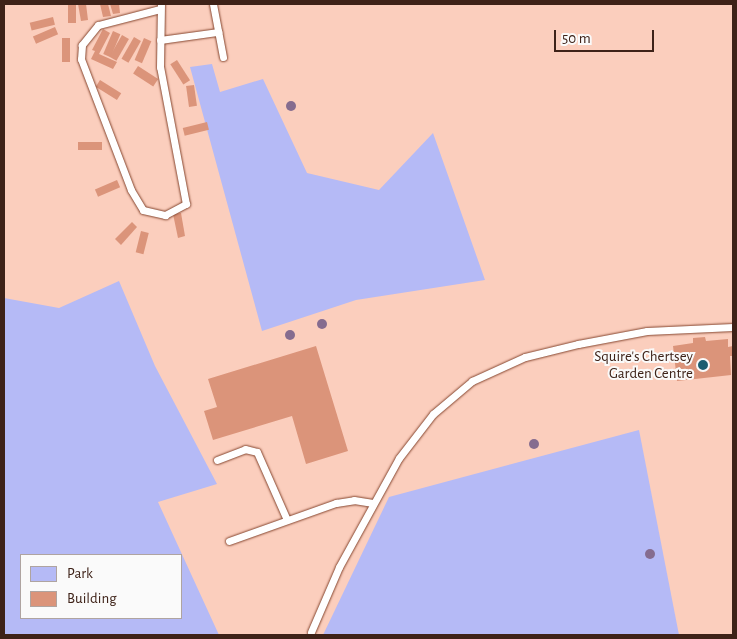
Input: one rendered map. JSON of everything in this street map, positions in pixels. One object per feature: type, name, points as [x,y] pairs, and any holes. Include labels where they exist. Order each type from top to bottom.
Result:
[{"type":"lane","points":[[213,4],[223,57]]},
{"type":"lane","points":[[160,6],[160,67],[186,204],[165,216],[143,210],[131,190],[81,59],[82,45],[98,26],[160,6]]},
{"type":"lane","points":[[160,40],[218,32]]},
{"type":"lane","points":[[311,632],[339,566],[399,458],[433,414],[472,382],[525,358],[578,344],[647,331],[733,327]]},
{"type":"lane","points":[[217,460],[245,449],[257,452],[287,520]]},
{"type":"lane","points":[[229,542],[336,503],[354,500],[373,503]]},
{"type":"green space","points":[[212,64],[220,92],[263,79],[307,173],[379,190],[433,133],[485,280],[356,300],[262,331],[190,67]]},
{"type":"green space","points":[[119,281],[155,366],[217,484],[158,502],[182,554],[20,554],[20,619],[182,619],[182,554],[219,635],[4,635],[4,298],[59,308]]},
{"type":"green space","points":[[639,430],[679,635],[323,635],[389,497]]},
{"type":"building","points":[[68,4],[76,4],[76,23],[68,23]]},
{"type":"building","points":[[78,4],[86,4],[88,20],[81,21]]},
{"type":"building","points":[[100,4],[108,4],[111,16],[103,17]]},
{"type":"building","points":[[110,4],[119,4],[120,13],[113,14]]},
{"type":"building","points":[[53,17],[55,25],[32,31],[30,23]]},
{"type":"building","points":[[55,27],[58,34],[36,44],[33,36]]},
{"type":"building","points":[[103,29],[110,33],[99,54],[117,62],[113,69],[91,59],[95,51],[92,50]]},
{"type":"building","points":[[113,31],[120,34],[111,57],[103,54]]},
{"type":"building","points":[[122,35],[129,39],[116,61],[110,57]]},
{"type":"building","points":[[134,37],[141,41],[128,63],[122,59]]},
{"type":"building","points":[[62,38],[70,38],[70,62],[62,62]]},
{"type":"building","points":[[144,38],[151,41],[142,63],[135,60]]},
{"type":"building","points":[[177,60],[190,80],[183,84],[170,64]]},
{"type":"building","points":[[138,66],[158,79],[153,87],[133,74]]},
{"type":"building","points":[[100,80],[121,93],[117,100],[96,87]]},
{"type":"building","points":[[194,85],[197,106],[189,107],[186,86]]},
{"type":"building","points":[[207,122],[209,130],[185,136],[183,128]]},
{"type":"building","points":[[78,142],[102,142],[102,150],[78,150]]},
{"type":"building","points":[[117,180],[120,187],[98,197],[95,189]]},
{"type":"building","points":[[181,213],[185,236],[178,238],[173,214]]},
{"type":"building","points":[[132,222],[137,227],[121,245],[115,239]]},
{"type":"building","points":[[141,231],[149,233],[143,254],[136,252]]},
{"type":"building","name":"Squire's Chertsey Garden Centre","points":[[705,337],[706,341],[728,339],[728,347],[733,346],[733,356],[730,356],[731,375],[677,381],[673,346],[693,343],[693,338]]},
{"type":"building","points":[[316,346],[348,451],[306,464],[292,416],[213,440],[204,411],[217,407],[208,379]]},
{"type":"place","name":"Squire's Chertsey Garden Centre","points":[[703,365]]}]
